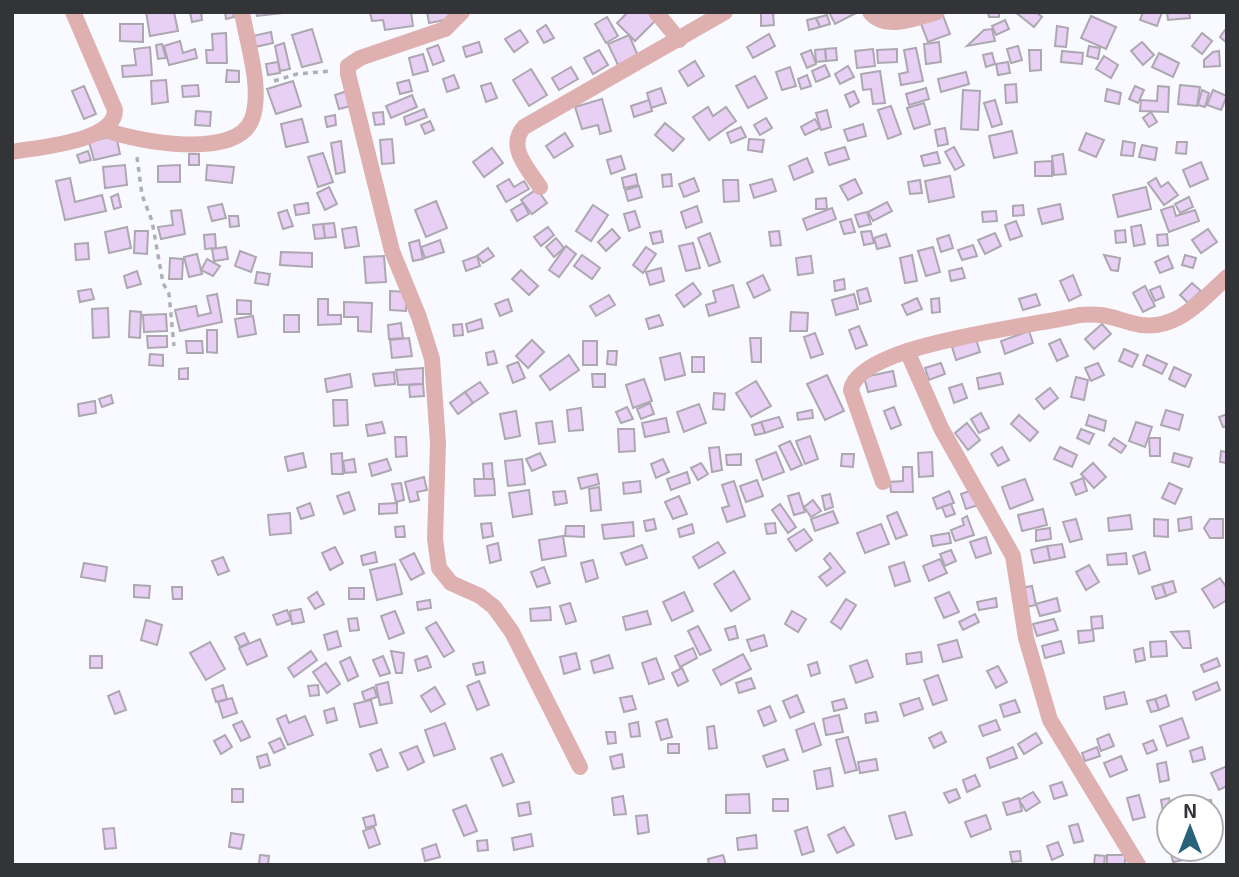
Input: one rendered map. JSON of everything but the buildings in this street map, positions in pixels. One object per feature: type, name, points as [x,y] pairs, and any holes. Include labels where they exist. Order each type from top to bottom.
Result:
[{"type":"street","points":[[73,12],[115,110],[113,121],[106,130]]},
{"type":"street","points":[[12,152],[106,130],[141,141],[180,144],[216,142],[236,135],[251,122],[253,80],[242,12]]},
{"type":"street","points":[[462,12],[446,29],[360,58],[350,63],[348,69],[392,251],[419,317],[432,359],[438,443],[435,539],[439,568],[451,583],[480,596],[494,607],[512,632],[580,766]]},
{"type":"street","points":[[656,12],[678,40]]},
{"type":"street","points":[[540,187],[517,150],[519,133],[524,127],[725,12]]},
{"type":"street","points":[[870,12],[881,21],[894,22],[937,12]]},
{"type":"street","points":[[883,482],[851,390],[853,382],[862,373],[906,351],[932,342],[1101,313],[1152,327],[1168,323],[1187,315],[1227,277]]},
{"type":"street","points":[[906,351],[941,428],[1013,556],[1026,638],[1049,720],[1138,865]]},
{"type":"path","points":[[270,85],[276,79],[297,74],[348,69]]},
{"type":"path","points":[[141,141],[137,155],[142,195],[152,221],[163,283],[169,294],[174,346]]}]
